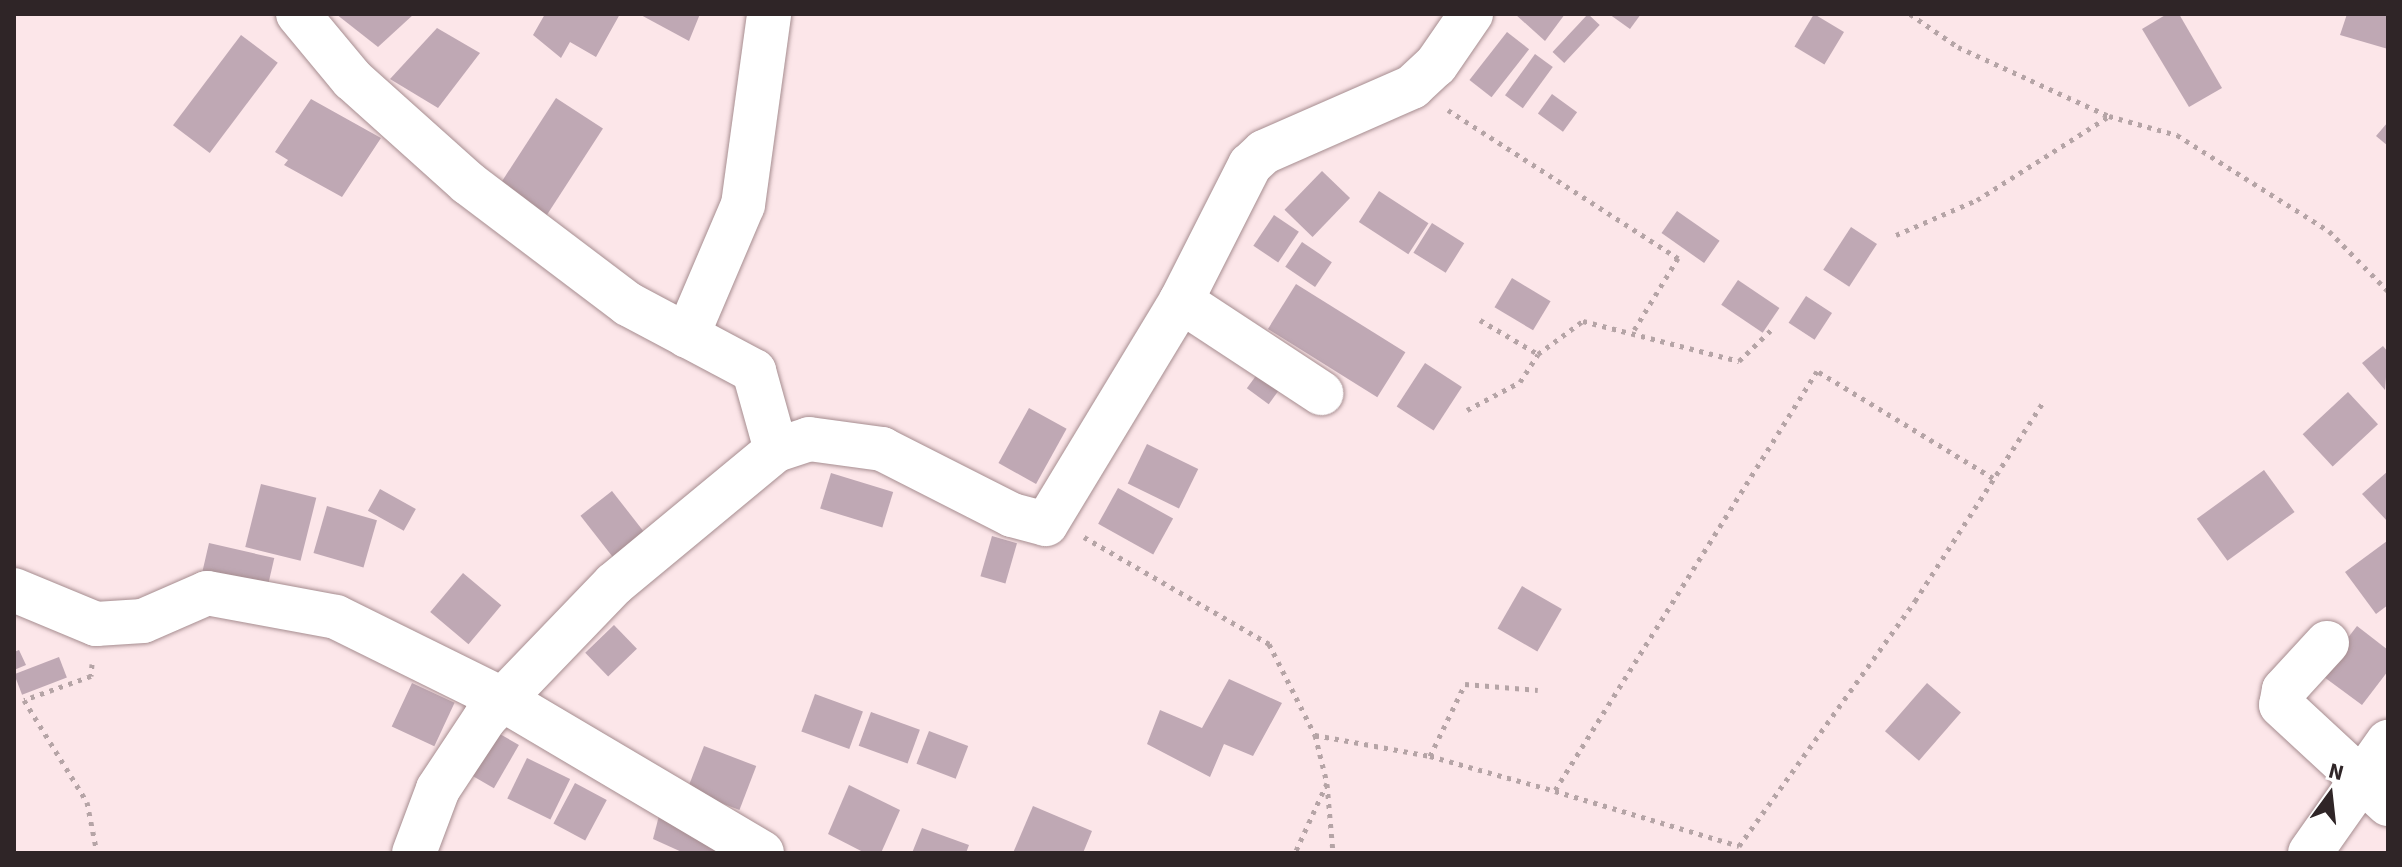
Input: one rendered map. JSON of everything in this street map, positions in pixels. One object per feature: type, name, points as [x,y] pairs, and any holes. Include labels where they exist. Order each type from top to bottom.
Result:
[{"type":"street","points":[[298,14],[352,79],[415,140],[628,304],[754,371],[776,450]]},
{"type":"street","points":[[687,336],[743,205],[769,14]]},
{"type":"street","points":[[414,853],[438,789],[502,699],[614,584],[776,450],[809,439],[882,449],[1012,515],[1046,524],[1181,301],[1250,165],[1264,152],[1412,87],[1436,65],[1471,14]]},
{"type":"street","points":[[1181,301],[1321,393]]},
{"type":"street","points":[[14,590],[96,624],[143,621],[207,593],[266,600],[336,617],[502,699],[762,853]]},
{"type":"street","points":[[2327,643],[2284,690],[2281,705],[2376,793]]},
{"type":"street","points":[[2310,853],[2376,793],[2388,742]]},
{"type":"path","points":[[1910,14],[1958,47],[2109,116],[2177,135],[2254,180],[2329,231],[2388,291]]},
{"type":"path","points":[[1412,87],[1678,258],[1634,330]]},
{"type":"path","points":[[1896,235],[1977,200],[2109,116]]},
{"type":"path","points":[[1480,320],[1538,354]]},
{"type":"path","points":[[1467,410],[1520,382],[1538,354],[1583,321],[1634,330],[1739,361],[1771,330]]},
{"type":"path","points":[[1555,791],[1817,371],[1993,478]]},
{"type":"path","points":[[1315,735],[1430,756],[1739,846],[1915,601],[2044,401]]},
{"type":"path","points":[[1046,524],[1093,540],[1269,644],[1315,735],[1327,783],[1333,853]]},
{"type":"path","points":[[96,624],[91,676],[24,700],[87,802],[97,853]]},
{"type":"path","points":[[1430,756],[1465,684],[1538,690]]},
{"type":"path","points":[[1295,853],[1327,783]]},
{"type":"building","points":[[336,14],[414,14],[378,47]]},
{"type":"building","points":[[545,14],[620,14],[596,57],[570,42],[561,58],[533,35]]},
{"type":"building","points":[[639,14],[700,14],[689,41]]},
{"type":"building","points":[[1515,14],[1565,14],[1545,41]]},
{"type":"building","points":[[1588,14],[1600,25],[1564,63],[1553,52]]},
{"type":"building","points":[[1609,14],[1641,14],[1630,29]]},
{"type":"building","points":[[1814,14],[1844,32],[1824,65],[1794,47]]},
{"type":"building","points":[[2167,14],[2179,14],[2222,88],[2189,107],[2142,29]]},
{"type":"building","points":[[2347,14],[2388,14],[2388,49],[2340,35]]},
{"type":"building","points":[[437,28],[480,53],[438,108],[390,79]]},
{"type":"building","points":[[1507,32],[1529,49],[1492,97],[1469,80]]},
{"type":"building","points":[[241,35],[278,63],[210,153],[173,125]]},
{"type":"building","points":[[1535,54],[1553,67],[1523,108],[1505,95]]},
{"type":"building","points":[[1552,94],[1577,112],[1563,132],[1538,113]]},
{"type":"building","points":[[556,98],[603,128],[547,215],[500,184]]},
{"type":"building","points":[[311,99],[381,138],[342,197],[284,165],[288,160],[275,152]]},
{"type":"building","points":[[2388,122],[2388,146],[2376,136]]},
{"type":"building","points":[[1322,171],[1350,198],[1313,237],[1284,210]]},
{"type":"building","points":[[1379,191],[1428,223],[1408,254],[1359,222]]},
{"type":"building","points":[[1677,211],[1720,241],[1704,263],[1662,233]]},
{"type":"building","points":[[1274,215],[1299,232],[1278,262],[1253,246]]},
{"type":"building","points":[[1432,223],[1464,243],[1446,273],[1413,253]]},
{"type":"building","points":[[1851,227],[1877,244],[1849,287],[1823,270]]},
{"type":"building","points":[[1302,242],[1332,262],[1315,287],[1285,267]]},
{"type":"building","points":[[1512,278],[1551,301],[1533,330],[1494,307]]},
{"type":"building","points":[[1738,280],[1779,308],[1763,333],[1721,305]]},
{"type":"building","points":[[1296,284],[1405,352],[1377,397],[1268,329]]},
{"type":"building","points":[[1806,296],[1832,313],[1815,340],[1789,323]]},
{"type":"building","points":[[2383,346],[2388,352],[2385,390],[2362,363]]},
{"type":"building","points":[[1425,363],[1462,387],[1434,431],[1397,407]]},
{"type":"building","points":[[1258,373],[1280,389],[1269,404],[1247,388]]},
{"type":"building","points":[[2348,392],[2378,424],[2333,466],[2303,434]]},
{"type":"building","points":[[1029,408],[1067,429],[1036,484],[998,463]]},
{"type":"building","points":[[1147,444],[1198,469],[1179,509],[1128,484]]},
{"type":"building","points":[[2264,470],[2295,512],[2227,561],[2197,519]]},
{"type":"building","points":[[2388,471],[2388,522],[2362,494]]},
{"type":"building","points":[[831,473],[893,492],[882,527],[820,508]]},
{"type":"building","points":[[261,484],[316,498],[301,561],[245,547]]},
{"type":"building","points":[[1118,488],[1173,519],[1153,554],[1098,524]]},
{"type":"building","points":[[380,489],[416,509],[404,531],[368,511]]},
{"type":"building","points":[[612,491],[650,539],[618,564],[580,516]]},
{"type":"building","points":[[327,506],[377,520],[363,567],[313,553]]},
{"type":"building","points":[[992,536],[1017,543],[1005,584],[980,576]]},
{"type":"building","points":[[2387,541],[2388,605],[2376,614],[2345,572]]},
{"type":"building","points":[[209,543],[274,558],[268,587],[202,572]]},
{"type":"building","points":[[463,573],[501,605],[469,644],[430,612]]},
{"type":"building","points":[[1522,586],[1562,609],[1537,651],[1498,628]]},
{"type":"building","points":[[614,625],[637,649],[608,677],[585,653]]},
{"type":"building","points":[[2357,626],[2388,650],[2388,671],[2362,705],[2320,674]]},
{"type":"building","points":[[19,650],[26,665],[14,670],[14,652]]},
{"type":"building","points":[[59,657],[67,678],[22,695],[14,674]]},
{"type":"building","points":[[1229,679],[1282,703],[1253,756],[1224,744],[1210,777],[1147,744],[1160,710],[1202,728]]},
{"type":"building","points":[[412,683],[455,703],[434,746],[392,727]]},
{"type":"building","points":[[1927,683],[1961,713],[1919,761],[1885,731]]},
{"type":"building","points":[[815,694],[863,711],[849,749],[801,732]]},
{"type":"building","points":[[871,712],[920,730],[908,764],[859,746]]},
{"type":"building","points":[[486,726],[519,745],[494,788],[461,769]]},
{"type":"building","points":[[929,731],[968,746],[956,779],[916,764]]},
{"type":"building","points":[[704,746],[756,766],[739,810],[687,790]]},
{"type":"building","points":[[527,758],[570,779],[550,819],[507,798]]},
{"type":"building","points":[[575,783],[607,800],[585,841],[553,824]]},
{"type":"building","points":[[849,785],[900,810],[881,853],[865,853],[828,834]]},
{"type":"building","points":[[1033,806],[1092,831],[1083,853],[1013,853]]},
{"type":"building","points":[[661,808],[726,841],[716,853],[684,853],[653,839]]},
{"type":"building","points":[[922,828],[969,845],[966,853],[912,853]]}]
